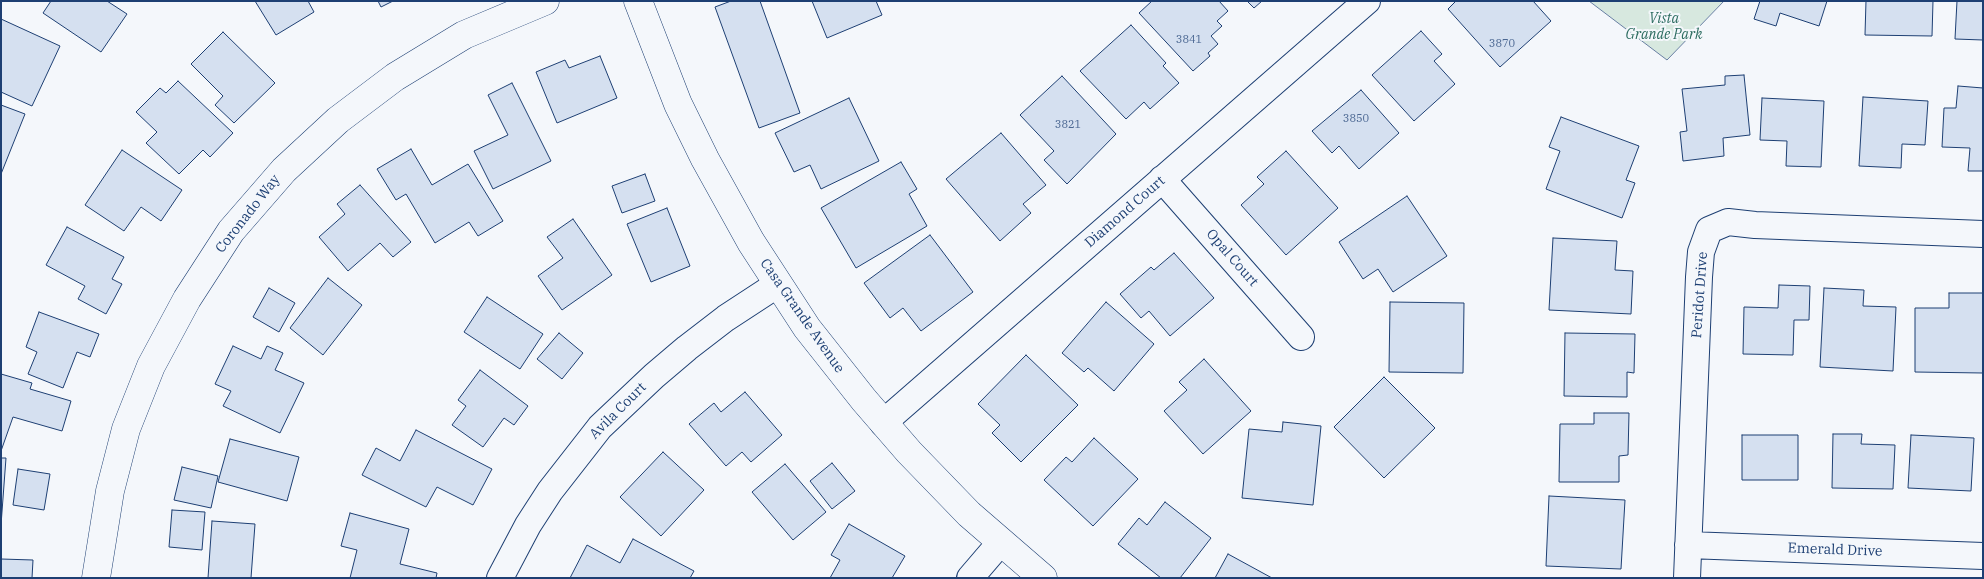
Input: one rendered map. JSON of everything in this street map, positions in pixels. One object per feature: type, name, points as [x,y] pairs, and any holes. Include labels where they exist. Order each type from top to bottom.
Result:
[{"type":"street","name":"Coronado Way","points":[[96,578],[110,491],[126,429],[151,366],[186,299],[232,231],[284,170],[338,120],[395,77],[464,35],[545,1]]},
{"type":"street","name":"Casa Grande Avenue","points":[[638,1],[678,104],[705,158],[751,242],[807,328],[883,423],[938,482],[1000,543],[1043,578]]},
{"type":"street","name":"Diamond Court","points":[[883,423],[1367,1]]},
{"type":"street","name":"Opal Court","points":[[1162,179],[1301,337]]},
{"type":"street","name":"Peridot Drive","points":[[1687,578],[1699,277],[1701,252],[1709,230],[1728,222],[1754,225],[1983,234]]},
{"type":"street","name":"Avila Court","points":[[500,578],[528,525],[550,491],[600,427],[687,348],[726,318],[778,284]]},
{"type":"street","points":[[970,578],[1000,543]]},
{"type":"street","name":"Emerald Drive","points":[[1688,545],[1983,556]]},
{"type":"green space","name":"Vista Grande Park","points":[[1589,1],[1724,1],[1667,60]]},
{"type":"building","points":[[51,1],[107,1],[127,14],[101,52],[43,13]]},
{"type":"building","points":[[255,1],[308,1],[314,12],[276,35]]},
{"type":"building","points":[[378,1],[393,1],[381,7]]},
{"type":"building","points":[[731,1],[760,1],[800,113],[759,128],[715,7]]},
{"type":"building","points":[[812,1],[876,1],[882,15],[827,38]]},
{"type":"building","points":[[1152,1],[1219,1],[1228,11],[1217,21],[1222,26],[1211,36],[1218,44],[1208,53],[1210,56],[1193,71],[1139,13]]},
{"type":"building","points":[[1247,1],[1262,1],[1254,8]]},
{"type":"building","points":[[1456,1],[1533,1],[1551,21],[1500,67],[1448,9]]},
{"type":"building","points":[[1760,1],[1827,1],[1819,26],[1780,13],[1776,26],[1754,19]]},
{"type":"building","points":[[1866,1],[1933,1],[1932,36],[1865,35]]},
{"type":"building","points":[[1957,1],[1983,1],[1983,40],[1955,39]]},
{"type":"building","points":[[1,19],[60,46],[32,106],[1,92]]},
{"type":"building","points":[[1131,25],[1166,63],[1163,66],[1179,83],[1150,109],[1144,102],[1126,119],[1080,71]]},
{"type":"building","points":[[1421,31],[1442,54],[1434,61],[1455,84],[1414,121],[1372,75]]},
{"type":"building","points":[[223,32],[275,83],[234,123],[215,105],[223,96],[191,64]]},
{"type":"building","points":[[600,56],[617,98],[557,123],[536,72],[565,60],[569,68]]},
{"type":"building","points":[[1744,75],[1750,135],[1723,138],[1724,156],[1683,161],[1680,132],[1687,131],[1682,89],[1725,85],[1725,76]]},
{"type":"building","points":[[1062,76],[1116,134],[1067,184],[1044,160],[1054,151],[1020,115]]},
{"type":"building","points":[[178,81],[233,133],[210,157],[203,150],[179,174],[146,143],[157,132],[136,112],[160,88],[166,93]]},
{"type":"building","points":[[512,83],[551,161],[493,189],[474,151],[508,135],[488,95]]},
{"type":"building","points":[[1958,86],[1983,88],[1983,171],[1968,171],[1970,148],[1942,147],[1944,108],[1956,108]]},
{"type":"building","points":[[1361,90],[1399,133],[1359,169],[1339,146],[1332,153],[1312,131]]},
{"type":"building","points":[[1863,97],[1928,101],[1925,145],[1902,144],[1901,168],[1859,166]]},
{"type":"building","points":[[849,98],[879,161],[821,189],[810,165],[794,172],[775,133]]},
{"type":"building","points":[[1762,98],[1824,101],[1821,167],[1786,166],[1787,141],[1760,140]]},
{"type":"building","points":[[1,105],[25,114],[1,174]]},
{"type":"building","points":[[1561,117],[1639,146],[1626,180],[1635,183],[1622,218],[1546,189],[1560,151],[1549,147]]},
{"type":"building","points":[[1001,133],[1046,185],[1023,204],[1031,213],[1000,241],[946,179]]},
{"type":"building","points":[[411,149],[432,185],[468,164],[503,221],[478,236],[469,222],[435,243],[406,194],[396,200],[377,169]]},
{"type":"building","points":[[122,150],[182,190],[161,221],[141,207],[124,231],[85,205]]},
{"type":"building","points":[[1286,151],[1338,208],[1286,255],[1241,205],[1264,184],[1257,177]]},
{"type":"building","points":[[901,162],[917,189],[909,194],[927,226],[856,268],[821,208]]},
{"type":"building","points":[[645,174],[655,201],[622,213],[612,186]]},
{"type":"building","points":[[360,185],[411,242],[393,257],[380,243],[348,271],[319,237],[345,214],[337,204]]},
{"type":"building","points":[[1407,196],[1447,256],[1393,292],[1378,269],[1363,279],[1339,242]]},
{"type":"building","points":[[667,208],[690,266],[651,282],[627,224]]},
{"type":"building","points":[[573,219],[612,275],[562,310],[538,276],[563,258],[547,237]]},
{"type":"building","points":[[67,227],[124,257],[112,279],[122,284],[106,314],[78,299],[85,286],[46,265]]},
{"type":"building","points":[[930,235],[973,292],[921,331],[903,308],[890,318],[864,283]]},
{"type":"building","points":[[1553,238],[1617,241],[1615,270],[1633,271],[1631,314],[1549,310]]},
{"type":"building","points":[[1174,253],[1214,298],[1170,336],[1149,311],[1141,318],[1120,294],[1151,267],[1154,270]]},
{"type":"building","points":[[328,278],[362,305],[323,355],[290,328]]},
{"type":"building","points":[[1779,285],[1810,286],[1809,320],[1794,320],[1793,355],[1743,354],[1744,307],[1778,308]]},
{"type":"building","points":[[269,288],[295,303],[279,332],[253,317]]},
{"type":"building","points":[[1824,288],[1864,290],[1863,306],[1896,307],[1893,371],[1820,367]]},
{"type":"building","points":[[1949,293],[1983,293],[1983,373],[1915,372],[1915,308],[1949,308]]},
{"type":"building","points":[[487,297],[543,334],[520,369],[464,332]]},
{"type":"building","points":[[1106,302],[1154,344],[1114,391],[1088,368],[1084,372],[1062,353]]},
{"type":"building","points":[[1390,302],[1464,303],[1463,373],[1389,372]]},
{"type":"building","points":[[39,312],[99,334],[90,357],[77,352],[63,388],[28,374],[37,352],[26,347]]},
{"type":"building","points":[[559,333],[583,353],[562,379],[537,359]]},
{"type":"building","points":[[1565,333],[1635,334],[1634,373],[1627,372],[1627,397],[1564,396]]},
{"type":"building","points":[[233,346],[261,359],[267,346],[283,353],[275,370],[304,383],[280,433],[223,406],[231,391],[215,384]]},
{"type":"building","points":[[1026,355],[1078,405],[1021,462],[992,433],[1000,425],[978,404]]},
{"type":"building","points":[[1204,359],[1251,411],[1203,454],[1164,411],[1187,390],[1179,382]]},
{"type":"building","points":[[480,370],[528,406],[514,425],[504,418],[483,447],[452,425],[466,406],[458,400]]},
{"type":"building","points":[[1,374],[32,383],[30,389],[71,401],[62,431],[13,417],[1,451]]},
{"type":"building","points":[[1384,377],[1435,428],[1384,478],[1334,427]]},
{"type":"building","points":[[745,392],[782,435],[751,462],[742,452],[726,466],[689,424],[714,403],[721,412]]},
{"type":"building","points":[[1594,413],[1629,413],[1628,455],[1619,456],[1619,482],[1559,482],[1560,424],[1594,424]]},
{"type":"building","points":[[1283,422],[1321,426],[1313,505],[1242,498],[1249,429],[1282,432]]},
{"type":"building","points":[[416,430],[492,469],[473,505],[437,487],[426,507],[362,475],[376,448],[400,461]]},
{"type":"building","points":[[1833,434],[1862,434],[1861,444],[1895,445],[1893,489],[1832,488]]},
{"type":"building","points":[[1742,435],[1798,435],[1798,480],[1742,480]]},
{"type":"building","points":[[1911,435],[1974,438],[1971,491],[1908,488]]},
{"type":"building","points":[[1094,438],[1138,479],[1093,526],[1044,480],[1066,457],[1072,462]]},
{"type":"building","points":[[230,439],[299,457],[287,501],[218,482]]},
{"type":"building","points":[[663,452],[704,490],[661,536],[620,497]]},
{"type":"building","points":[[1,458],[6,458],[1,525]]},
{"type":"building","points":[[832,463],[855,491],[832,509],[810,481]]},
{"type":"building","points":[[785,464],[826,512],[793,540],[752,492]]},
{"type":"building","points":[[182,467],[218,476],[211,508],[174,500]]},
{"type":"building","points":[[18,469],[50,474],[44,510],[13,505]]},
{"type":"building","points":[[1549,496],[1625,500],[1621,569],[1546,566]]},
{"type":"building","points":[[1165,502],[1211,538],[1180,578],[1161,578],[1118,544],[1139,518],[1147,525]]},
{"type":"building","points":[[172,510],[205,512],[202,550],[169,547]]},
{"type":"building","points":[[350,513],[409,529],[400,564],[437,573],[436,578],[350,578],[357,550],[341,546]]},
{"type":"building","points":[[212,521],[255,524],[251,578],[208,578]]},
{"type":"building","points":[[849,524],[905,556],[892,578],[830,578],[840,560],[831,555]]},
{"type":"building","points":[[633,539],[694,571],[690,578],[570,578],[587,545],[620,563]]},
{"type":"building","points":[[1228,554],[1272,578],[1215,578]]},
{"type":"building","points":[[1,559],[33,560],[32,578],[1,578]]}]
